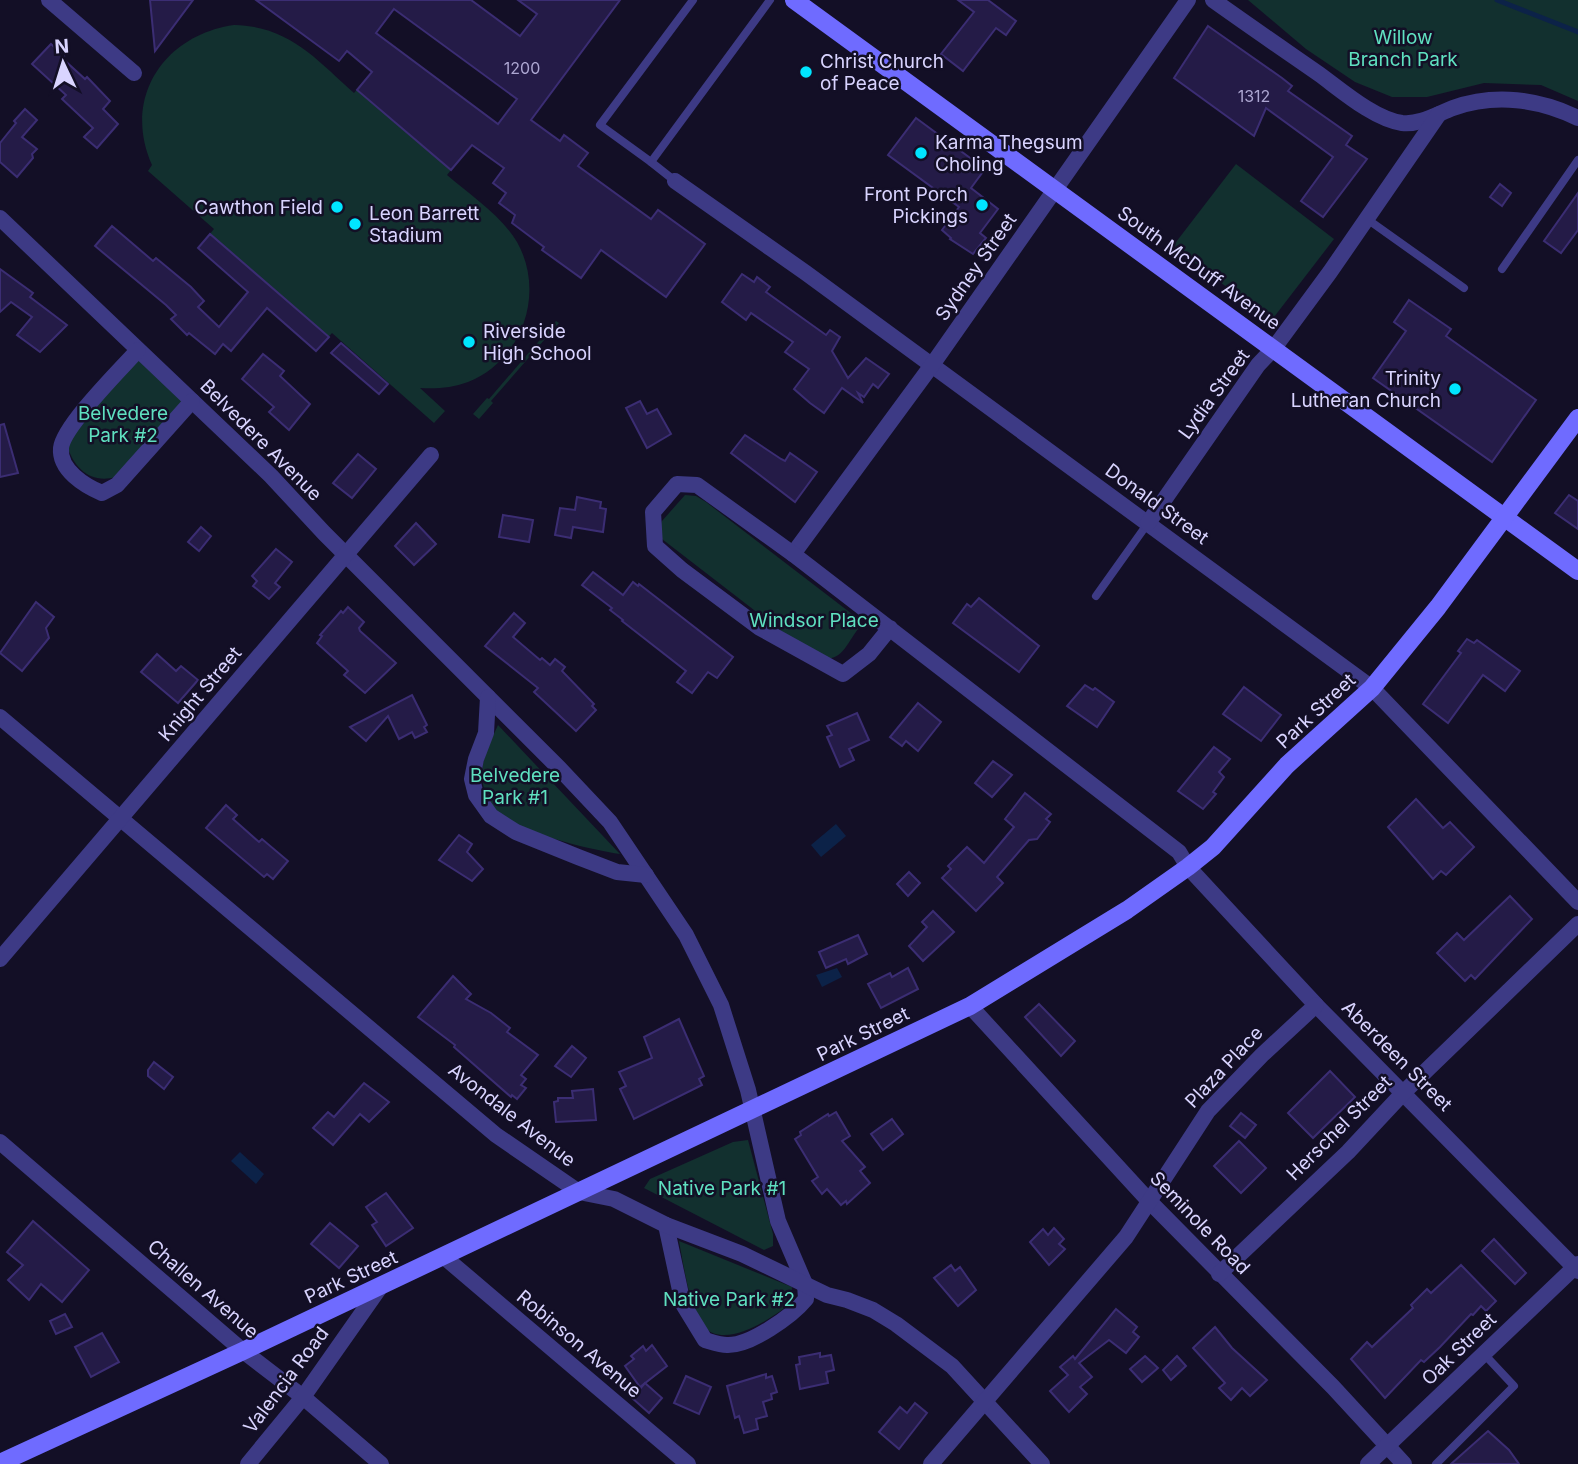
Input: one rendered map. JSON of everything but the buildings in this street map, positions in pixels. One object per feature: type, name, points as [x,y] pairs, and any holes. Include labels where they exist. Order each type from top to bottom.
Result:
[{"type":"street","points":[[49,0],[135,73]]},
{"type":"street","name":"South McDuff Avenue","points":[[794,0],[1578,571]]},
{"type":"street","name":"Sydney Street","points":[[793,554],[932,365],[1188,0]]},
{"type":"street","points":[[1213,0],[1385,118],[1415,122],[1476,102],[1500,99],[1522,100],[1547,106],[1578,118]]},
{"type":"street","name":"Lydia Street","points":[[1147,523],[1258,365],[1274,348],[1367,219],[1439,114]]},
{"type":"street","name":"Donald Street","points":[[675,181],[932,365],[1372,688],[1578,902]]},
{"type":"street","name":"Belvedere Avenue","points":[[0,218],[271,476],[610,822],[686,935],[721,1005],[748,1090],[778,1221],[805,1284]]},
{"type":"street","points":[[138,350],[69,429],[61,448],[65,465],[83,486],[102,493],[117,485],[192,401]]},
{"type":"street","name":"Park Street","points":[[0,1463],[752,1112],[970,1006],[1127,910],[1213,847],[1287,765],[1372,688],[1506,518],[1578,418]]},
{"type":"street","name":"Knight Street","points":[[0,959],[431,455]]},
{"type":"street","points":[[890,628],[869,654],[843,674],[760,628],[682,570],[655,546],[653,512],[677,484],[697,485],[793,554],[890,628],[1179,852],[1188,867]]},
{"type":"street","points":[[488,697],[486,733],[472,779],[476,795],[491,816],[516,832],[588,861],[617,872],[646,875]]},
{"type":"street","name":"Avondale Avenue","points":[[0,717],[496,1135],[579,1192],[614,1199],[827,1295],[873,1310],[952,1366],[1042,1464]]},
{"type":"street","name":"Aberdeen Street","points":[[1188,867],[1316,1005],[1577,1267]]},
{"type":"street","name":"Herschel Street","points":[[1219,1274],[1348,1152],[1404,1092],[1578,923]]},
{"type":"street","name":"Plaza Place","points":[[1149,1201],[1208,1111],[1262,1055],[1316,1005]]},
{"type":"street","name":"Seminole Road","points":[[970,1006],[1149,1201],[1333,1387],[1404,1464]]},
{"type":"street","name":"Challen Avenue","points":[[0,1142],[243,1351],[303,1397],[381,1464]]},
{"type":"street","points":[[931,1464],[1126,1237],[1149,1201]]},
{"type":"street","points":[[666,1224],[683,1304],[705,1340],[727,1345],[746,1341],[796,1311],[806,1298],[805,1284]]},
{"type":"street","name":"Robinson Avenue","points":[[443,1256],[688,1464]]},
{"type":"street","name":"Oak Street","points":[[1368,1464],[1577,1267]]},
{"type":"street","name":"Valencia Road","points":[[248,1464],[303,1397],[381,1286]]},
{"type":"lane","points":[[675,181],[600,125],[693,0]]},
{"type":"lane","points":[[651,162],[770,0]]},
{"type":"lane","points":[[1502,270],[1578,160]]},
{"type":"lane","points":[[1367,219],[1464,288]]},
{"type":"lane","name":"Lydia Street","points":[[1096,596],[1147,523]]},
{"type":"lane","points":[[1436,1464],[1514,1386],[1485,1354]]},
{"type":"green space","name":"Willow Branch Park","points":[[1248,0],[1578,0],[1578,101],[1541,85],[1484,83],[1427,97],[1392,97],[1355,82],[1306,49]]},
{"type":"green space","name":"Leon Barrett Stadium","points":[[234,25],[271,31],[286,38],[314,57],[354,93],[369,76],[464,154],[447,175],[494,214],[517,242],[529,282],[524,323],[503,358],[487,372],[456,386],[420,388],[445,411],[434,423],[332,333],[316,351],[198,248],[214,229],[148,171],[152,165],[144,140],[142,116],[146,94],[156,74],[169,56],[187,42],[209,31]]},
{"type":"green space","points":[[1236,164],[1334,239],[1271,321],[1173,246]]},
{"type":"green space","points":[[556,321],[559,323],[491,401],[493,403],[479,419],[473,414],[489,399]]},
{"type":"green space","name":"Belvedere Park #2","points":[[138,359],[187,405],[116,477],[107,479],[91,476],[79,468],[67,445],[80,423]]},
{"type":"green space","name":"Windsor Place","points":[[685,495],[696,496],[706,502],[852,614],[857,620],[858,629],[841,653],[831,658],[815,657],[662,539],[659,528],[662,521]]},
{"type":"green space","name":"Belvedere Park #1","points":[[498,725],[620,854],[573,844],[521,827],[494,809],[485,791],[482,770]]},
{"type":"green space","name":"Native Park #1","points":[[748,1140],[773,1234],[773,1246],[764,1250],[644,1188],[650,1179],[733,1142]]},
{"type":"green space","name":"Native Park #2","points":[[679,1241],[792,1287],[791,1303],[748,1330],[736,1334],[712,1333],[703,1326],[694,1309]]},
{"type":"water","points":[[836,824],[846,836],[821,857],[811,845]]},
{"type":"water","points":[[837,968],[842,977],[822,987],[816,975]]},
{"type":"water","points":[[240,1152],[264,1174],[256,1184],[231,1161]]},
{"type":"waterway","points":[[1497,0],[1578,32]]},
{"type":"place","name":"Christ Church of Peace","points":[[806,72]]},
{"type":"place","name":"Karma Thegsum Choling","points":[[921,153]]},
{"type":"place","name":"Front Porch Pickings","points":[[982,205]]},
{"type":"place","name":"Cawthon Field","points":[[337,207]]},
{"type":"place","name":"Leon Barrett Stadium","points":[[355,224]]},
{"type":"place","name":"Riverside High School","points":[[469,342]]},
{"type":"place","name":"Trinity Lutheran Church","points":[[1455,389]]}]
